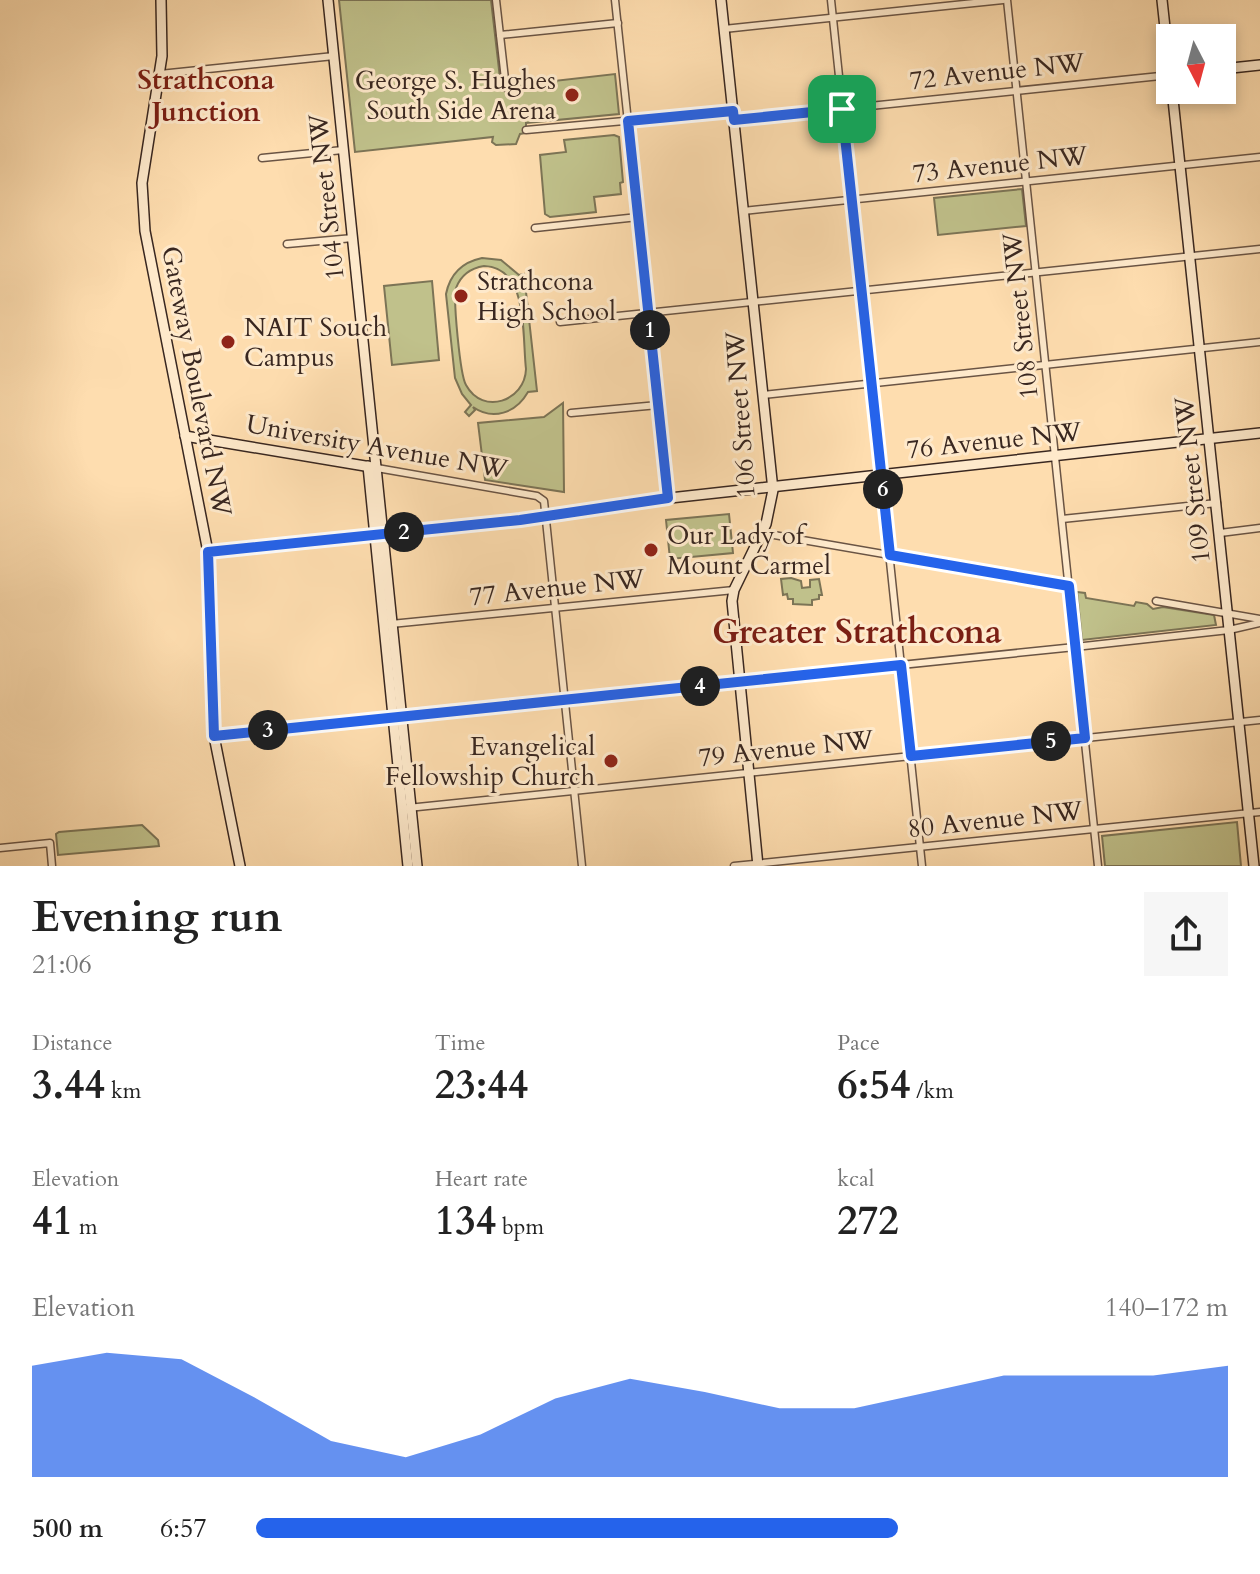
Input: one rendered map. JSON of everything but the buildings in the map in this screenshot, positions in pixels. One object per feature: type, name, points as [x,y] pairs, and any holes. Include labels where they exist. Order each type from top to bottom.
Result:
[{"type":"main road","name":"Gateway Boulevard NW","points":[[161,0],[163,36],[160,74],[144,164],[142,207],[148,255],[208,552],[214,736],[240,866]]},
{"type":"main road","name":"104 Street NW","points":[[328,0],[353,238],[378,535],[407,808],[417,866]]},
{"type":"main road","name":"106 Street NW","points":[[721,0],[773,487],[762,533],[734,590],[732,606],[758,865]]},
{"type":"main road","points":[[1162,0],[1165,24]]},
{"type":"main road","points":[[1236,68],[1260,65]]},
{"type":"main road","name":"109 Street NW","points":[[1173,104],[1254,866]]},
{"type":"main road","name":"76 Avenue NW","points":[[208,552],[1260,433]]},
{"type":"main road","name":"University Avenue NW","points":[[185,436],[372,467]]},
{"type":"main road","name":"104 Street NW","points":[[407,808],[408,866]]},
{"type":"street","points":[[496,0],[506,88]]},
{"type":"street","points":[[615,0],[668,498]]},
{"type":"street","points":[[831,0],[922,866]]},
{"type":"street","points":[[724,29],[1005,0]]},
{"type":"street","name":"108 Street NW","points":[[1005,0],[1098,866]]},
{"type":"street","points":[[500,35],[618,23]]},
{"type":"street","points":[[160,74],[334,56]]},
{"type":"street","name":"72 Avenue NW","points":[[526,130],[842,109],[1156,76]]},
{"type":"street","points":[[262,158],[343,150]]},
{"type":"street","name":"73 Avenue NW","points":[[743,211],[1260,157]]},
{"type":"street","points":[[535,228],[638,217]]},
{"type":"street","points":[[287,244],[353,238]]},
{"type":"street","points":[[560,322],[1260,249]]},
{"type":"street","points":[[763,395],[1260,342]]},
{"type":"street","points":[[571,413],[658,405]]},
{"type":"street","name":"University Avenue NW","points":[[372,467],[540,497],[545,502],[546,516]]},
{"type":"street","points":[[1062,519],[1217,503]]},
{"type":"street","points":[[546,516],[582,866]]},
{"type":"street","points":[[1220,533],[1260,528]]},
{"type":"street","points":[[762,533],[1069,586]]},
{"type":"street","name":"77 Avenue NW","points":[[388,625],[734,590]]},
{"type":"street","points":[[1156,601],[1260,621]]},
{"type":"street","points":[[214,736],[1075,647],[1229,630],[1260,621]]},
{"type":"street","name":"79 Avenue NW","points":[[407,808],[1260,720]]},
{"type":"street","name":"80 Avenue NW","points":[[734,866],[1260,812]]},
{"type":"street","points":[[0,848],[50,843],[52,866]]},
{"type":"green space","points":[[339,0],[491,0],[501,87],[615,74],[619,114],[526,123],[526,133],[520,134],[516,144],[496,145],[492,142],[493,137],[355,152]]},
{"type":"green space","points":[[619,137],[623,182],[620,183],[621,194],[594,197],[596,212],[550,217],[545,214],[540,155],[566,152],[564,140]]},
{"type":"green space","points":[[1022,189],[1026,226],[938,235],[934,198]]},
{"type":"green space","points":[[475,260],[501,260],[519,275],[524,274],[537,391],[528,392],[517,405],[504,413],[488,414],[473,407],[475,410],[469,416],[465,412],[471,405],[455,378],[446,294],[454,275]],"holes":[[[484,266],[499,269],[516,290],[523,322],[526,369],[519,389],[502,401],[492,402],[473,395],[466,385],[455,295],[458,283],[471,270]]]},
{"type":"green space","points":[[432,281],[439,360],[392,365],[384,286]]},
{"type":"green space","points":[[563,403],[564,492],[485,480],[478,423],[544,417]]},
{"type":"green space","points":[[729,514],[733,553],[670,559],[666,520]]},
{"type":"green space","points":[[781,579],[801,581],[802,588],[810,587],[810,580],[819,579],[822,595],[812,600],[812,605],[793,604],[793,599],[788,599],[787,594],[783,595]]},
{"type":"green space","points":[[1077,592],[1085,593],[1086,598],[1134,606],[1136,602],[1153,609],[1163,607],[1214,615],[1216,625],[1082,640]]},
{"type":"green space","points":[[1237,822],[1241,866],[1105,866],[1102,836]]},
{"type":"green space","points":[[142,825],[158,840],[159,846],[58,855],[56,834],[59,832]]},
{"type":"place","name":"George S. Hughes South Side Arena","points":[[572,95]]},
{"type":"place","name":"Strathcona High School","points":[[461,296]]},
{"type":"place","name":"NAIT Souch Campus","points":[[228,342]]},
{"type":"place","name":"Our Lady of Mount Carmel","points":[[651,550]]},
{"type":"place","name":"Evangelical Fellowship Church","points":[[611,761]]},
{"type":"district","name":"Strathcona Junction","points":[[206,95]]},
{"type":"district","name":"Greater Strathcona","points":[[857,631]]},
{"type":"route","points":[[842,109],[890,555],[1069,586],[1085,738],[911,756],[901,665],[214,736],[208,552],[520,520],[668,498],[628,121],[733,111],[734,120],[842,109]]}]
